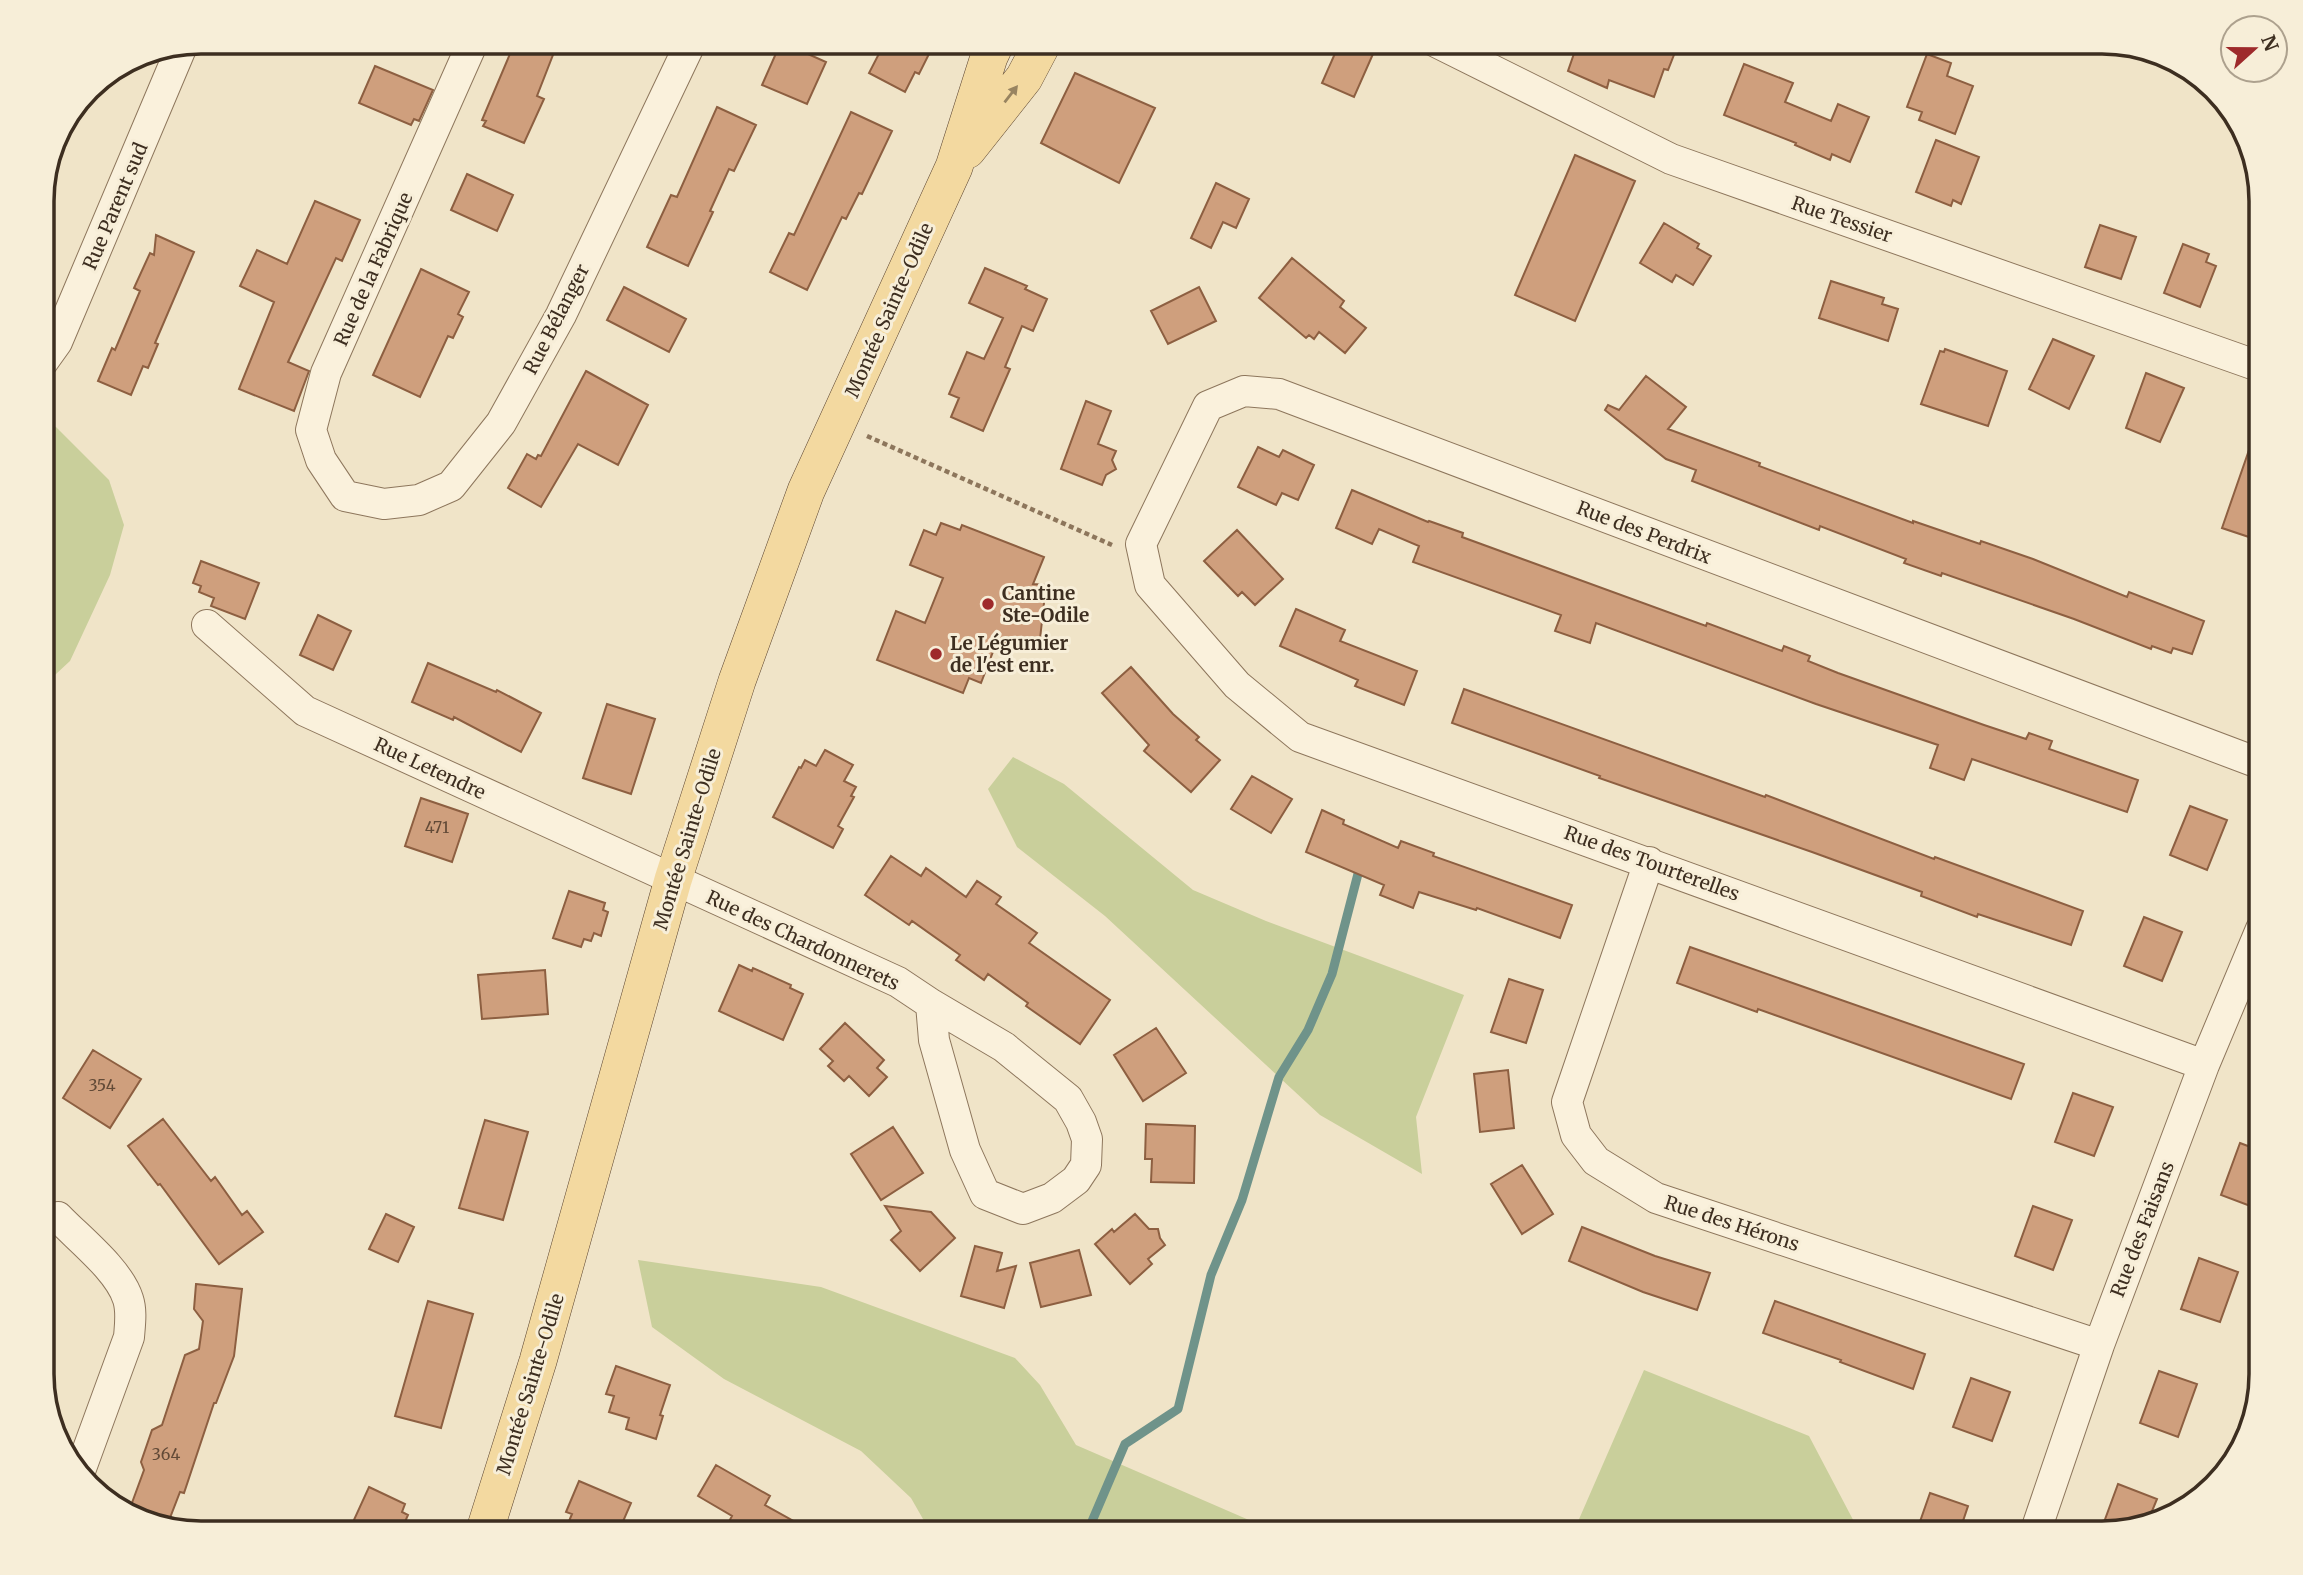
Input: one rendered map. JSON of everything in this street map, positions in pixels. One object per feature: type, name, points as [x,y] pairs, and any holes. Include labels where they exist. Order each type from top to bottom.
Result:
[{"type":"main road","name":"Montée Sainte-Odile","points":[[488,1521],[538,1361],[673,880],[737,681],[806,491],[954,167],[990,54]]},
{"type":"main road","name":"Montée Sainte-Odile","points":[[954,167],[1024,78],[1037,54]]},
{"type":"street","name":"Rue de la Fabrique","points":[[345,496],[321,460],[311,430],[326,373],[468,54]]},
{"type":"street","name":"Rue Bélanger","points":[[345,496],[384,504],[419,500],[451,486],[501,423],[561,316],[685,54]]},
{"type":"street","name":"Rue Tessier","points":[[1460,54],[1671,159],[2249,363]]},
{"type":"street","name":"Rue Parent sud","points":[[55,345],[178,56]]},
{"type":"street","name":"Rue des Perdrix","points":[[1147,572],[1141,544],[1208,406],[1244,391],[1279,394],[2249,759]]},
{"type":"street","name":"Rue des Tourterelles","points":[[1147,572],[1237,685],[1300,737],[2204,1065]]},
{"type":"street","name":"Rue Letendre","points":[[207,625],[304,711],[673,880]]},
{"type":"street","name":"Rue des Hérons","points":[[1649,862],[1567,1101],[1576,1135],[1596,1161],[1656,1198],[2099,1345]]},
{"type":"street","name":"Rue des Chardonnerets","points":[[673,880],[898,982],[1004,1047],[1068,1099],[1087,1139],[1086,1165],[1076,1180],[1052,1198],[1023,1209],[985,1194],[965,1150],[934,1040],[931,1004]]},
{"type":"street","name":"Rue des Faisans","points":[[2039,1521],[2099,1345],[2204,1065],[2249,958]]},
{"type":"street","points":[[58,1217],[120,1281],[128,1300],[130,1314],[129,1337],[84,1461]]},
{"type":"path","points":[[837,423],[1147,572]]},
{"type":"green space","points":[[55,427],[109,480],[124,525],[110,575],[70,661],[55,675]]},
{"type":"green space","points":[[1013,757],[1064,784],[1193,890],[1266,921],[1464,995],[1416,1117],[1422,1174],[1320,1115],[1105,916],[1017,847],[988,789]]},
{"type":"green space","points":[[638,1260],[821,1287],[1015,1358],[1040,1385],[1076,1445],[1251,1521],[924,1521],[911,1498],[861,1451],[724,1379],[652,1327]]},
{"type":"green space","points":[[1644,1370],[1809,1436],[1854,1521],[1578,1521]]},
{"type":"building","points":[[510,54],[553,54],[537,96],[544,99],[524,143],[483,126],[486,121],[482,120]]},
{"type":"building","points":[[776,54],[808,54],[826,62],[807,104],[762,85]]},
{"type":"building","points":[[879,54],[929,54],[919,74],[915,72],[905,92],[869,73]]},
{"type":"building","points":[[1335,54],[1373,54],[1354,97],[1322,83]]},
{"type":"building","points":[[1574,54],[1674,54],[1668,70],[1664,69],[1654,97],[1609,80],[1607,88],[1568,71]]},
{"type":"building","points":[[1927,54],[1951,63],[1947,76],[1973,86],[1955,134],[1919,120],[1922,112],[1907,107]]},
{"type":"building","points":[[1744,64],[1793,83],[1785,102],[1831,121],[1838,104],[1869,117],[1850,162],[1832,154],[1830,160],[1795,145],[1796,143],[1724,115]]},
{"type":"building","points":[[375,66],[433,90],[419,121],[414,119],[411,125],[359,103]]},
{"type":"building","points":[[1075,73],[1155,108],[1119,183],[1041,143]]},
{"type":"building","points":[[717,107],[756,125],[734,171],[729,169],[688,266],[647,247],[671,195],[677,197]]},
{"type":"building","points":[[851,112],[892,131],[862,194],[859,193],[846,219],[842,217],[807,290],[770,272],[789,233],[794,235]]},
{"type":"building","points":[[1936,140],[1979,157],[1961,204],[1953,200],[1951,206],[1916,192]]},
{"type":"building","points":[[1575,155],[1635,181],[1575,321],[1515,295]]},
{"type":"building","points":[[467,174],[513,195],[497,231],[451,210]]},
{"type":"building","points":[[1216,183],[1249,199],[1236,228],[1223,222],[1211,248],[1191,238]]},
{"type":"building","points":[[315,201],[360,220],[342,261],[336,258],[288,362],[309,371],[294,411],[239,389],[274,302],[240,286],[257,250],[287,264]]},
{"type":"building","points":[[1664,223],[1699,244],[1697,248],[1711,256],[1693,285],[1676,275],[1672,282],[1640,263]]},
{"type":"building","points":[[2100,225],[2136,237],[2121,279],[2085,267]]},
{"type":"building","points":[[156,235],[194,252],[155,343],[158,344],[148,368],[143,366],[131,395],[98,381],[112,348],[115,350],[140,291],[134,288],[150,253],[154,255]]},
{"type":"building","points":[[2183,244],[2209,254],[2206,262],[2216,266],[2200,307],[2164,293]]},
{"type":"building","points":[[1292,258],[1344,301],[1340,307],[1366,328],[1345,353],[1319,332],[1314,339],[1309,335],[1306,338],[1259,298]]},
{"type":"building","points":[[985,268],[1027,286],[1025,289],[1047,299],[1033,331],[1022,326],[1005,367],[1010,369],[983,431],[951,417],[959,398],[949,394],[967,352],[984,359],[1003,318],[969,303]]},
{"type":"building","points":[[421,269],[469,292],[458,314],[463,317],[453,338],[448,336],[420,397],[373,375]]},
{"type":"building","points":[[1831,281],[1884,298],[1882,304],[1898,309],[1888,341],[1819,318]]},
{"type":"building","points":[[624,287],[686,319],[669,352],[607,320]]},
{"type":"building","points":[[1199,287],[1216,321],[1168,344],[1151,311]]},
{"type":"building","points":[[2053,339],[2094,356],[2069,409],[2029,389]]},
{"type":"building","points":[[1945,349],[2007,371],[1988,426],[1921,404],[1940,351],[1944,352]]},
{"type":"building","points":[[586,371],[648,405],[618,465],[578,444],[541,507],[508,488],[527,454],[536,459],[538,455],[541,456]]},
{"type":"building","points":[[2146,373],[2184,388],[2160,442],[2126,428]]},
{"type":"building","points":[[1646,376],[1686,407],[1668,429],[1913,523],[1980,544],[1981,541],[2127,597],[2129,592],[2204,621],[2192,654],[2173,648],[2171,653],[2152,646],[2151,649],[1942,573],[1941,576],[1904,563],[1906,559],[1820,526],[1819,530],[1692,481],[1696,470],[1666,459],[1605,410],[1608,405],[1619,410]]},
{"type":"building","points":[[1086,401],[1111,411],[1098,444],[1116,451],[1112,460],[1116,469],[1106,475],[1102,485],[1061,469]]},
{"type":"building","points":[[1258,447],[1279,457],[1283,450],[1314,465],[1298,500],[1282,493],[1276,505],[1238,487]]},
{"type":"building","points":[[2249,450],[2249,537],[2222,528]]},
{"type":"building","points":[[1352,490],[1428,522],[1463,533],[1462,537],[1706,626],[1707,623],[1782,651],[1784,646],[1810,656],[1808,661],[1838,673],[2026,739],[2029,733],[2052,741],[2049,749],[2138,780],[2127,812],[1972,759],[1964,780],[1930,768],[1938,745],[1816,704],[1596,623],[1590,643],[1555,631],[1561,615],[1413,562],[1419,546],[1379,529],[1372,544],[1336,528]]},
{"type":"building","name":"Cantine Ste-Odile","points":[[941,523],[960,530],[962,525],[1044,557],[1033,584],[1046,585],[1039,648],[996,644],[981,683],[969,678],[963,693],[877,660],[896,611],[925,623],[943,578],[910,565],[924,530],[936,535]]},
{"type":"building","points":[[1237,530],[1283,579],[1255,605],[1242,592],[1238,596],[1204,561]]},
{"type":"building","points":[[201,561],[259,583],[245,619],[211,606],[214,598],[199,592],[201,586],[193,583]]},
{"type":"building","points":[[1296,609],[1345,630],[1340,641],[1417,671],[1404,705],[1355,686],[1358,680],[1280,646]]},
{"type":"building","points":[[318,615],[351,631],[333,670],[300,655]]},
{"type":"building","points":[[428,663],[496,692],[497,690],[541,713],[521,752],[454,717],[453,720],[412,702]]},
{"type":"building","points":[[1131,667],[1173,714],[1199,737],[1196,740],[1220,760],[1191,792],[1144,751],[1149,745],[1102,693]]},
{"type":"building","points":[[1464,689],[1765,797],[1766,795],[1934,859],[1935,857],[2083,911],[2071,945],[1978,914],[1977,917],[1921,896],[1922,892],[1452,723]]},
{"type":"building","points":[[607,704],[655,719],[631,794],[583,778]]},
{"type":"building","points":[[825,750],[853,765],[844,781],[856,787],[851,796],[854,797],[838,826],[843,829],[833,848],[773,817],[799,767],[801,768],[805,760],[816,766]]},
{"type":"building","points":[[1252,776],[1292,799],[1271,833],[1231,809]]},
{"type":"building","points":[[421,798],[468,814],[452,862],[405,846]]},
{"type":"building","points":[[2190,806],[2227,820],[2207,870],[2170,855]]},
{"type":"building","points":[[1322,810],[1344,820],[1343,824],[1398,848],[1401,841],[1434,853],[1433,856],[1572,905],[1560,938],[1477,908],[1476,910],[1419,892],[1413,908],[1380,895],[1384,885],[1306,852]]},
{"type":"building","points":[[891,856],[921,876],[926,868],[966,897],[977,881],[1001,897],[996,904],[1037,933],[1029,943],[1110,1000],[1080,1044],[1026,1006],[1028,1003],[988,974],[984,980],[956,960],[960,955],[912,921],[909,925],[865,895]]},
{"type":"building","points":[[569,891],[605,903],[603,910],[608,912],[601,936],[594,933],[591,941],[584,939],[581,947],[553,938]]},
{"type":"building","points":[[2144,917],[2182,932],[2162,981],[2124,966]]},
{"type":"building","points":[[1690,947],[2024,1064],[2011,1099],[1677,983]]},
{"type":"building","points":[[739,965],[752,971],[753,968],[791,985],[790,988],[803,994],[783,1040],[719,1011]]},
{"type":"building","points":[[545,970],[548,1014],[482,1019],[478,975]]},
{"type":"building","points":[[1509,979],[1543,990],[1526,1043],[1491,1032]]},
{"type":"building","points":[[845,1023],[884,1060],[877,1068],[887,1077],[869,1096],[849,1076],[844,1081],[828,1066],[833,1061],[820,1049]]},
{"type":"building","points":[[1156,1028],[1186,1073],[1143,1101],[1114,1055]]},
{"type":"building","points":[[93,1050],[141,1079],[110,1128],[63,1098]]},
{"type":"building","points":[[1508,1070],[1514,1128],[1480,1132],[1474,1074]]},
{"type":"building","points":[[2073,1093],[2113,1107],[2094,1156],[2055,1142]]},
{"type":"building","points":[[163,1119],[211,1181],[215,1177],[242,1215],[247,1211],[263,1232],[219,1264],[160,1184],[158,1185],[128,1146]]},
{"type":"building","points":[[485,1120],[528,1132],[503,1220],[459,1208]]},
{"type":"building","points":[[1146,1124],[1195,1126],[1194,1183],[1151,1182],[1152,1159],[1145,1159]]},
{"type":"building","points":[[893,1127],[923,1173],[881,1200],[851,1154]]},
{"type":"building","points":[[2240,1143],[2249,1146],[2249,1206],[2221,1195]]},
{"type":"building","points":[[1522,1165],[1553,1214],[1522,1234],[1491,1184]]},
{"type":"building","points":[[885,1206],[931,1212],[955,1238],[920,1271],[891,1240],[901,1231]]},
{"type":"building","points":[[2033,1206],[2072,1220],[2053,1270],[2015,1256]]},
{"type":"building","points":[[386,1214],[414,1227],[398,1262],[369,1249]]},
{"type":"building","points":[[1135,1214],[1149,1229],[1158,1229],[1165,1245],[1148,1259],[1152,1264],[1130,1284],[1095,1244]]},
{"type":"building","points":[[1582,1227],[1655,1256],[1710,1273],[1697,1310],[1643,1292],[1569,1261]]},
{"type":"building","points":[[975,1246],[1002,1253],[997,1271],[1016,1266],[1004,1308],[961,1296]]},
{"type":"building","points":[[1079,1250],[1091,1295],[1041,1307],[1030,1263]]},
{"type":"building","points":[[2199,1258],[2238,1272],[2220,1322],[2181,1309]]},
{"type":"building","points":[[196,1284],[242,1289],[234,1356],[214,1403],[184,1493],[180,1492],[170,1517],[132,1503],[144,1470],[141,1462],[152,1430],[162,1425],[185,1355],[199,1349],[203,1321],[194,1309]]},
{"type":"building","points":[[428,1301],[473,1314],[441,1428],[395,1416]]},
{"type":"building","points":[[1775,1301],[1925,1354],[1913,1389],[1763,1333]]},
{"type":"building","points":[[616,1366],[670,1385],[660,1415],[663,1416],[656,1439],[626,1429],[629,1418],[609,1412],[614,1396],[606,1394]]},
{"type":"building","points":[[2159,1371],[2197,1384],[2178,1437],[2140,1423]]},
{"type":"building","points":[[1971,1378],[2010,1392],[1992,1441],[1953,1427]]},
{"type":"building","points":[[716,1465],[770,1496],[765,1505],[794,1521],[729,1521],[732,1516],[698,1496]]},
{"type":"building","points":[[579,1481],[631,1503],[623,1521],[569,1521],[572,1514],[566,1512]]},
{"type":"building","points":[[2118,1484],[2157,1499],[2152,1512],[2105,1521]]},
{"type":"building","points":[[369,1487],[405,1504],[402,1512],[408,1515],[405,1521],[353,1521]]},
{"type":"building","points":[[1930,1493],[1968,1506],[1963,1521],[1920,1521]]},
{"type":"waterway","points":[[1092,1521],[1125,1444],[1178,1409],[1211,1275],[1242,1200],[1279,1077],[1308,1030],[1332,974],[1359,870]]},
{"type":"place","name":"Cantine Ste-Odile","points":[[988,604]]},
{"type":"place","name":"Le Légumier de l'est enr.","points":[[936,654]]}]
